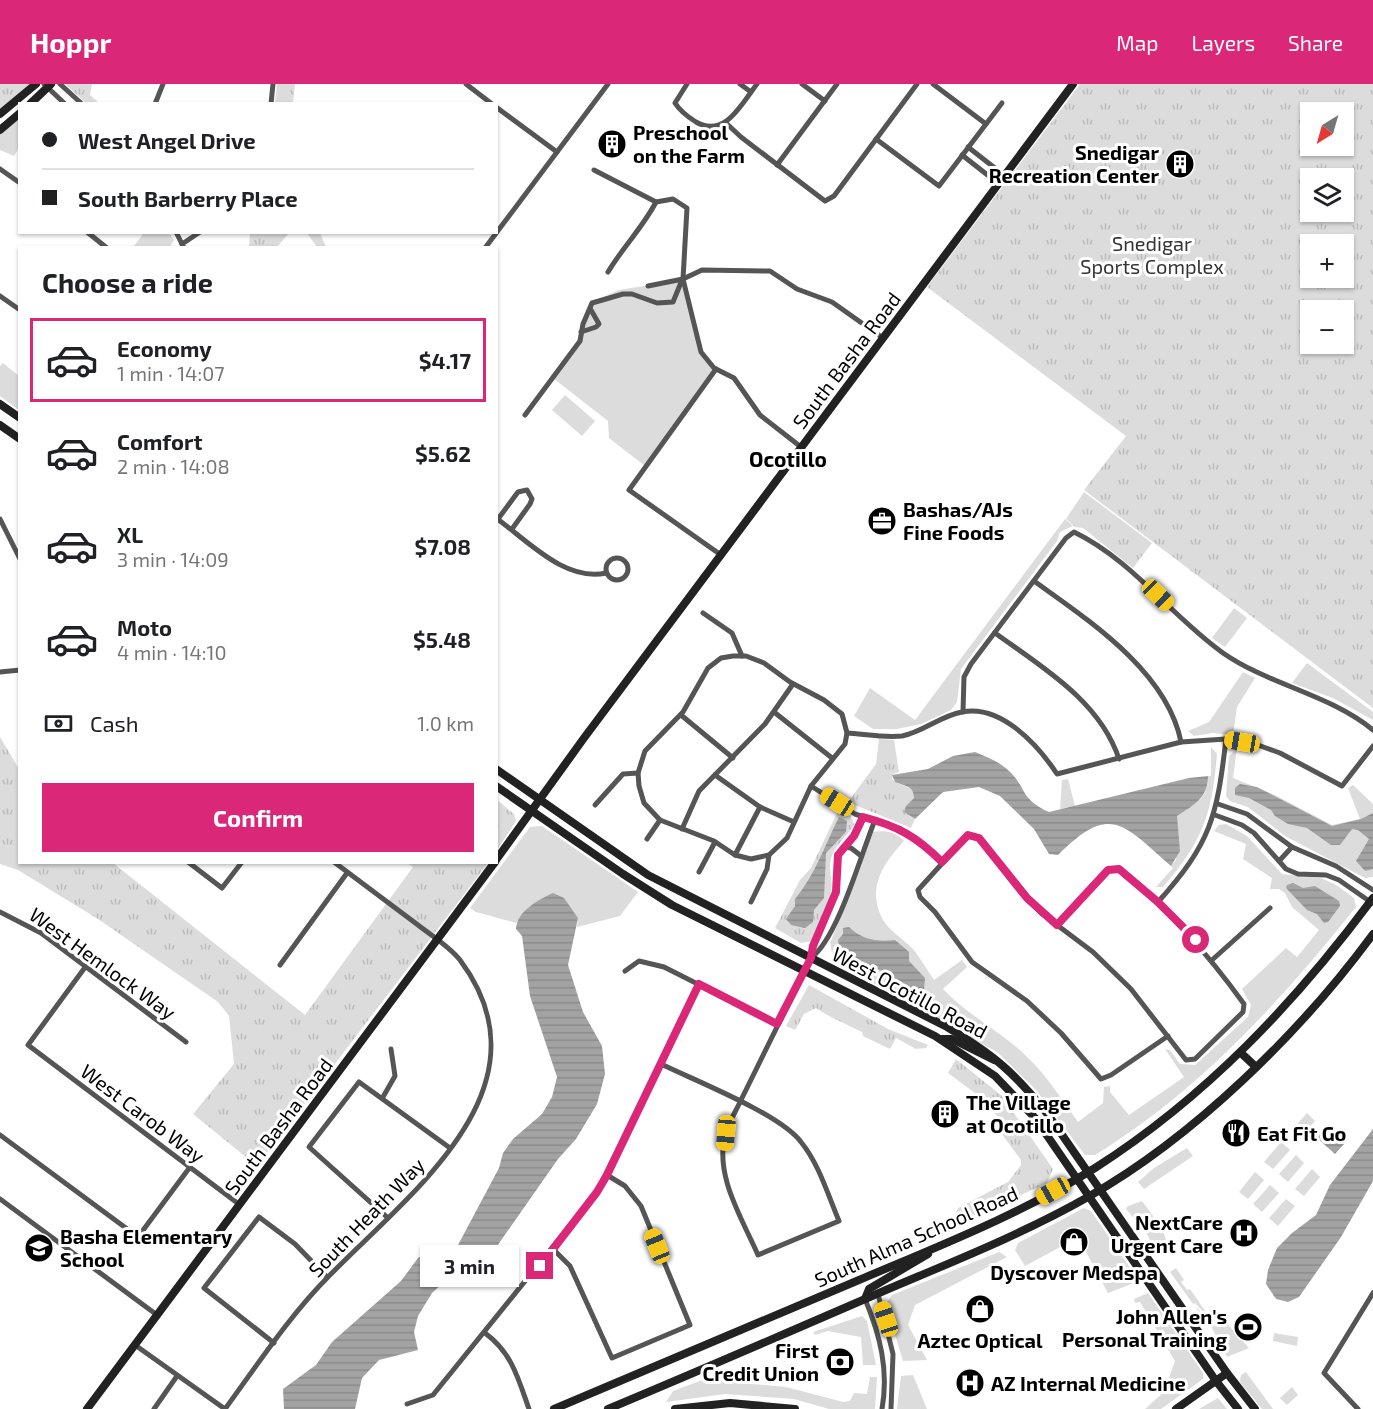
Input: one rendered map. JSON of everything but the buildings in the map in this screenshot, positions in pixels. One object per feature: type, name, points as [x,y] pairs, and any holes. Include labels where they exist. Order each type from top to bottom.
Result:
[{"type":"main road","points":[[0,114],[36,84]]},
{"type":"main road","name":"South Basha Road","points":[[498,858],[801,447],[1073,84]]},
{"type":"main road","points":[[32,102],[47,85]]},
{"type":"main road","points":[[0,130],[18,115]]},
{"type":"main road","points":[[0,404],[18,417]]},
{"type":"main road","points":[[0,425],[18,438]]},
{"type":"main road","name":"West Ocotillo Road","points":[[498,770],[648,875],[947,1027],[987,1051],[999,1061],[1020,1079],[1088,1171],[1227,1373],[1255,1409]]},
{"type":"main road","name":"West Ocotillo Road","points":[[498,787],[672,904],[941,1039],[994,1076],[1035,1118],[1216,1381],[1238,1409]]},
{"type":"main road","name":"South Basha Road","points":[[87,1409],[494,864]]},
{"type":"main road","name":"South Alma School Road","points":[[554,1409],[936,1247],[1012,1213],[1088,1171],[1165,1118],[1241,1053],[1311,979],[1372,901]]},
{"type":"main road","name":"South Alma School Road","points":[[608,1409],[1002,1241],[1088,1197],[1180,1132],[1256,1067],[1314,1007],[1373,934]]},
{"type":"main road","points":[[941,1039],[952,1039],[979,1054],[999,1061]]},
{"type":"main road","points":[[1241,1053],[1256,1067]]},
{"type":"main road","points":[[865,1299],[869,1289],[916,1263],[936,1247]]},
{"type":"main road","points":[[1176,1409],[1227,1373]]},
{"type":"main road","points":[[675,1409],[730,1402],[795,1409]]},
{"type":"street","points":[[60,84],[79,102]]},
{"type":"street","points":[[156,102],[163,84]]},
{"type":"street","points":[[271,102],[273,84]]},
{"type":"street","points":[[466,84],[489,102]]},
{"type":"street","points":[[498,231],[608,84]]},
{"type":"street","points":[[687,84],[675,103],[680,110],[702,125],[714,127],[726,123],[757,84]]},
{"type":"street","points":[[740,84],[751,92]]},
{"type":"street","points":[[802,84],[825,101]]},
{"type":"street","points":[[777,165],[837,84]]},
{"type":"street","points":[[726,123],[825,201],[834,196],[917,84]]},
{"type":"street","points":[[933,84],[986,124]]},
{"type":"street","points":[[47,85],[63,102]]},
{"type":"street","points":[[876,139],[939,186],[1002,102]]},
{"type":"street","points":[[498,108],[557,152]]},
{"type":"street","points":[[968,147],[1005,176]]},
{"type":"street","points":[[962,155],[999,183]]},
{"type":"street","points":[[975,165],[981,158]]},
{"type":"street","points":[[0,169],[18,182]]},
{"type":"street","points":[[525,415],[580,341],[592,303],[599,299],[623,294],[632,294],[657,303],[674,302],[682,279],[687,208],[674,199],[656,202],[594,170]]},
{"type":"street","points":[[608,272],[656,202]]},
{"type":"street","points":[[90,234],[104,246]]},
{"type":"street","points":[[183,246],[198,234]]},
{"type":"street","points":[[488,234],[493,238]]},
{"type":"street","points":[[487,246],[496,234]]},
{"type":"street","points":[[648,286],[682,279],[702,270],[770,271],[797,289],[832,302],[884,338]]},
{"type":"street","points":[[682,279],[701,352],[716,369],[735,378],[760,415],[801,447]]},
{"type":"street","points":[[0,296],[18,309]]},
{"type":"street","points":[[581,332],[599,324],[591,310]]},
{"type":"street","points":[[716,369],[629,490],[721,555]]},
{"type":"street","points":[[498,517],[518,492],[527,490],[532,499],[512,529]]},
{"type":"street","points":[[0,519],[18,555]]},
{"type":"street","points":[[498,519],[570,570],[588,575],[606,573]]},
{"type":"street","points":[[963,712],[964,677],[1066,538],[1074,532],[1086,538],[1135,575],[1223,652],[1254,672],[1335,707],[1373,730]]},
{"type":"street","points":[[619,558],[628,565],[628,573],[621,580],[610,579],[606,573],[606,565],[611,560],[619,558]]},
{"type":"street","points":[[1034,581],[1111,639],[1137,664],[1160,694],[1176,723],[1181,742]]},
{"type":"street","points":[[703,613],[732,633],[742,656]]},
{"type":"street","points":[[995,633],[1078,695],[1102,724],[1119,759]]},
{"type":"street","points":[[742,656],[764,663],[793,684],[824,700],[842,714],[847,733],[845,744],[812,786],[787,838],[769,855],[751,859],[735,855],[715,842],[660,820],[644,803],[638,773],[645,751],[681,715],[708,668],[721,658],[742,656]]},
{"type":"street","points":[[0,672],[18,670]]},
{"type":"street","points":[[682,829],[699,791],[733,758],[774,712],[793,684]]},
{"type":"street","points":[[774,712],[832,758]]},
{"type":"street","points":[[847,733],[901,736],[963,712],[981,713],[1005,721],[1046,756],[1057,774],[1181,742],[1226,739],[1255,744],[1280,753],[1342,786],[1373,746]]},
{"type":"street","points":[[681,715],[733,758]]},
{"type":"street","points":[[1158,902],[1183,874],[1203,843],[1215,815],[1226,739]]},
{"type":"street","points":[[596,805],[623,774],[638,773]]},
{"type":"street","points":[[715,775],[760,807],[794,822]]},
{"type":"street","points":[[812,786],[863,817],[901,829],[921,842],[942,862]]},
{"type":"street","points":[[1218,804],[1247,814],[1292,847],[1336,866],[1373,890]]},
{"type":"street","points":[[735,855],[760,807]]},
{"type":"street","points":[[1215,815],[1242,825],[1254,833],[1291,872],[1326,875],[1339,880],[1372,901]]},
{"type":"street","points":[[661,1064],[740,1103],[779,1122],[801,1142],[820,1176],[839,1221],[758,1256],[727,1184],[723,1162],[726,1133],[740,1103],[777,1024],[811,958],[813,946],[836,892],[838,855],[854,836],[863,817]]},
{"type":"street","points":[[646,839],[660,820]]},
{"type":"street","points":[[811,958],[821,951],[840,913],[875,820]]},
{"type":"street","points":[[1057,925],[1108,870],[1119,869],[1158,902],[1212,960],[1244,1004],[1243,1012],[1195,1059],[1186,1060],[1168,1036],[1131,989],[1093,952],[1057,925],[1027,898],[979,838],[968,835],[918,890],[920,897],[935,912],[972,962],[1027,1001],[1061,1033],[1101,1079],[1111,1076],[1168,1036]]},
{"type":"street","points":[[699,872],[715,842]]},
{"type":"street","points":[[843,847],[851,848],[860,855]]},
{"type":"street","points":[[1279,861],[1292,847]]},
{"type":"street","points":[[751,902],[767,869],[769,855]]},
{"type":"street","points":[[191,864],[222,888],[240,864]]},
{"type":"street","name":"South Heath Way","points":[[225,1409],[327,1277],[420,1188],[474,1113],[489,1076],[491,1034],[483,998],[458,958],[336,864]]},
{"type":"street","points":[[280,965],[347,873]]},
{"type":"street","points":[[1212,960],[1270,908]]},
{"type":"street","name":"West Hemlock Way","points":[[0,912],[41,933],[186,1042]]},
{"type":"street","points":[[625,972],[639,961],[664,967],[777,1024]]},
{"type":"street","name":"West Carob Way","points":[[86,966],[28,1045],[240,1205]]},
{"type":"street","points":[[407,1404],[433,1395],[553,1249],[607,1175],[699,984]]},
{"type":"street","points":[[382,1097],[395,1076],[391,1049]]},
{"type":"street","points":[[388,1218],[309,1147],[358,1082],[382,1097],[450,1148]]},
{"type":"street","points":[[0,1144],[2,1136],[138,1237],[190,1167]]},
{"type":"street","points":[[553,1249],[570,1266],[612,1358],[690,1325],[641,1206],[625,1186],[607,1175]]},
{"type":"street","points":[[0,1199],[157,1315]]},
{"type":"street","points":[[274,1343],[204,1288],[259,1217],[295,1244],[327,1277]]},
{"type":"street","points":[[1358,1409],[1324,1372],[1373,1293]]},
{"type":"street","points":[[878,1294],[893,1354],[891,1409]]},
{"type":"street","points":[[865,1299],[878,1333],[883,1359],[885,1381],[882,1409]]},
{"type":"street","points":[[485,1333],[501,1345],[511,1362],[529,1409]]},
{"type":"street","points":[[135,1345],[225,1409]]},
{"type":"street","points":[[154,1409],[177,1376]]},
{"type":"green space","points":[[0,84],[30,84],[0,109]]},
{"type":"green space","points":[[65,84],[92,84],[90,95],[98,102],[85,102]]},
{"type":"green space","points":[[277,84],[295,84],[293,102],[275,102]]},
{"type":"green space","name":"Snedigar Sports Complex","points":[[1080,84],[1373,84],[1373,708],[1084,490],[1126,436],[927,287]]},
{"type":"green space","points":[[18,120],[18,150],[14,156],[0,150],[0,134]]},
{"type":"green space","points":[[143,234],[170,234],[174,240],[171,246],[134,246]]},
{"type":"green space","points":[[250,234],[288,234],[278,246],[249,246]]},
{"type":"green space","points":[[308,234],[320,234],[326,246],[316,246]]},
{"type":"green space","points":[[684,280],[701,352],[716,369],[645,466],[609,438],[608,421],[553,378],[580,341],[592,303],[618,290]]},
{"type":"green space","points":[[3,363],[18,375],[18,409],[0,396],[0,366]]},
{"type":"green space","points":[[565,395],[595,421],[582,436],[552,410]]},
{"type":"green space","points":[[1084,492],[1152,543],[1133,568],[1083,528],[1075,527],[1066,519]]},
{"type":"green space","points":[[1065,519],[1073,526],[1060,532],[1057,541],[961,669],[957,702],[951,710],[921,724],[897,729],[873,729],[854,716],[870,688],[915,720]]},
{"type":"green space","points":[[1234,608],[1247,618],[1225,647],[1212,638]]},
{"type":"green space","points":[[1307,663],[1373,712],[1373,720],[1333,698],[1292,683]]},
{"type":"green space","points":[[1243,672],[1255,678],[1237,707],[1233,735],[1213,733],[1194,736],[1188,731],[1209,722]]},
{"type":"green space","points":[[0,737],[18,767],[18,864],[114,864],[305,1015],[413,867],[408,864],[487,864],[257,1166],[193,1114],[234,1064],[229,1016],[218,1002],[98,919],[18,870],[0,864]]},
{"type":"green space","points":[[879,739],[894,740],[899,772],[893,774],[892,779],[914,793],[915,798],[906,806],[909,816],[915,819],[911,828],[848,802],[876,764]]},
{"type":"green space","points":[[1211,747],[1217,754],[1215,775],[1203,826],[1177,871],[1163,887],[1156,887],[1173,868],[1171,866],[1176,860],[1177,816],[1195,804],[1206,791],[1208,776],[1211,776]]},
{"type":"green space","points":[[1237,748],[1233,778],[1275,795],[1332,825],[1360,819],[1348,788],[1353,785],[1373,804],[1373,877],[1365,878],[1285,836],[1248,807],[1230,801],[1226,796],[1229,756]]},
{"type":"green space","points":[[1068,779],[1075,806],[1060,809],[1062,780]]},
{"type":"green space","points":[[498,801],[514,814],[516,821],[498,848]]},
{"type":"green space","points":[[838,811],[850,815],[854,824],[838,845],[830,863],[831,892],[828,905],[811,941],[801,943],[775,928],[800,880],[811,868]]},
{"type":"green space","points":[[1226,824],[1247,836],[1282,874],[1321,878],[1354,898],[1356,907],[1298,977],[1236,1043],[1169,1103],[1095,1155],[1085,1155],[1036,1090],[997,1052],[850,970],[833,958],[830,943],[861,867],[872,832],[894,833],[904,841],[889,859],[879,877],[876,897],[878,908],[886,924],[913,949],[934,980],[962,960],[967,967],[943,989],[1031,1061],[1078,1122],[1103,1103],[1104,1087],[1110,1086],[1110,1092],[1129,1115],[1184,1077],[1165,1049],[1170,1050],[1180,1064],[1195,1065],[1248,1017],[1251,1005],[1242,989],[1286,948],[1297,957],[1319,930],[1292,907],[1285,893],[1279,889],[1270,889],[1272,878],[1243,859],[1246,844],[1214,831],[1219,825]]},
{"type":"green space","points":[[542,826],[638,892],[620,916],[577,927],[578,918],[534,904],[516,923],[476,912],[470,908],[530,827]]},
{"type":"green space","points":[[809,985],[888,1029],[928,1045],[926,1048],[916,1049],[896,1038],[890,1049],[816,1008],[804,1014],[795,1030],[786,1026]]},
{"type":"green space","points":[[956,1059],[1002,1096],[1053,1169],[1047,1183],[967,1220],[960,1221],[956,1213],[958,1208],[1008,1182],[1021,1165],[1021,1160],[993,1122],[998,1117],[983,1099],[948,1073]]},
{"type":"green space","points":[[1307,1113],[1315,1121],[1299,1140],[1290,1132]]},
{"type":"green space","points":[[1281,1142],[1290,1150],[1273,1169],[1264,1162]]},
{"type":"green space","points":[[1187,1148],[1193,1156],[1144,1189],[1138,1182],[1154,1168]]},
{"type":"green space","points":[[1296,1155],[1304,1163],[1288,1182],[1279,1174]]},
{"type":"green space","points":[[1312,1169],[1320,1177],[1304,1196],[1295,1189]]},
{"type":"green space","points":[[1255,1172],[1264,1180],[1248,1199],[1239,1192]]},
{"type":"green space","points":[[1270,1185],[1279,1193],[1262,1212],[1253,1204]]},
{"type":"green space","points":[[1286,1199],[1295,1206],[1278,1226],[1269,1218]]},
{"type":"green space","points":[[1142,1201],[1162,1228],[1167,1243],[1174,1247],[1163,1255],[1156,1252],[1146,1232],[1126,1209]]},
{"type":"green space","points":[[1084,1208],[1091,1211],[1139,1281],[1108,1293],[1084,1248],[1080,1249],[1075,1239],[1025,1266],[1015,1250],[1018,1243]]},
{"type":"green space","points":[[999,1252],[1007,1257],[915,1305],[908,1325],[927,1360],[903,1361],[886,1304],[892,1295]]},
{"type":"green space","points":[[1176,1268],[1184,1280],[1181,1282],[1187,1290],[1190,1289],[1212,1321],[1195,1303],[1193,1304],[1170,1272]]},
{"type":"green space","points":[[1148,1293],[1203,1373],[1203,1379],[1161,1409],[1145,1409],[1164,1392],[1175,1361],[1140,1302],[1135,1303],[1134,1299]]},
{"type":"green space","points":[[1194,1305],[1213,1323],[1221,1317],[1249,1348],[1227,1357],[1212,1328]]},
{"type":"green space","points":[[862,1316],[867,1321],[876,1365],[863,1365],[861,1337],[828,1331],[815,1335],[813,1332]]},
{"type":"green space","points":[[1274,1333],[1298,1337],[1297,1346],[1273,1341]]},
{"type":"green space","points":[[1246,1372],[1273,1409],[1262,1409],[1240,1382],[1241,1375]]},
{"type":"green space","points":[[721,1373],[730,1382],[786,1387],[843,1402],[850,1401],[854,1393],[867,1394],[870,1377],[877,1377],[875,1409],[829,1409],[794,1399],[725,1394],[666,1402],[673,1391]]},
{"type":"green space","points":[[913,1375],[927,1409],[897,1409],[901,1376]]},
{"type":"green space","points":[[1292,1387],[1298,1395],[1287,1405],[1280,1398]]},
{"type":"green space","points":[[1218,1398],[1227,1409],[1199,1409]]},
{"type":"shaded area","points":[[975,752],[1005,768],[1015,777],[1028,798],[1049,812],[1189,778],[1208,776],[1203,795],[1177,816],[1180,851],[1171,866],[1140,839],[1116,825],[1104,824],[1091,829],[1058,855],[1049,854],[1034,829],[1000,796],[979,787],[943,792],[915,819],[904,812],[906,806],[914,798],[914,794],[908,787],[895,782],[892,775],[928,769],[953,756]]},
{"type":"shaded area","points":[[1240,784],[1257,787],[1332,826],[1361,819],[1373,813],[1373,869],[1365,871],[1356,861],[1369,839],[1358,830],[1352,829],[1340,845],[1331,845],[1307,828],[1288,824],[1275,816],[1271,810],[1249,798],[1235,795],[1235,788]]},
{"type":"shaded area","points":[[839,817],[847,821],[846,832],[826,853],[824,898],[814,910],[813,922],[805,928],[791,925],[786,919],[795,906],[795,899],[814,870]]},
{"type":"shaded area","points":[[1293,883],[1303,888],[1315,886],[1339,901],[1340,906],[1328,922],[1324,923],[1317,914],[1307,910],[1286,888],[1287,885]]},
{"type":"shaded area","points":[[553,893],[564,898],[578,918],[568,965],[583,1012],[602,1046],[605,1074],[597,1104],[576,1139],[558,1159],[488,1259],[445,1281],[432,1293],[418,1316],[414,1332],[418,1350],[379,1360],[362,1378],[355,1409],[284,1409],[283,1389],[316,1365],[332,1342],[401,1281],[418,1258],[434,1249],[458,1245],[499,1168],[503,1153],[513,1139],[542,1114],[552,1097],[557,1077],[530,996],[522,936],[516,929],[524,912]]},
{"type":"shaded area","points":[[849,927],[859,935],[870,939],[895,940],[909,952],[909,961],[925,978],[924,989],[915,990],[879,969],[840,951],[838,940],[843,934],[843,928]]},
{"type":"shaded area","points":[[1325,1128],[1344,1144],[1335,1154],[1317,1138]]},
{"type":"shaded area","points":[[1373,1129],[1373,1181],[1341,1237],[1299,1297],[1288,1302],[1276,1299],[1266,1284],[1268,1270],[1277,1248],[1316,1215],[1330,1185]]},
{"type":"place","name":"Preschool on the Farm","points":[[612,144]]},
{"type":"place","name":"Snedigar Recreation Center","points":[[1180,164]]},
{"type":"place","name":"Bashas/AJs Fine Foods","points":[[882,521]]},
{"type":"place","name":"The Village at Ocotillo","points":[[945,1114]]},
{"type":"place","name":"Eat Fit Go","points":[[1236,1133]]},
{"type":"place","name":"NextCare Urgent Care","points":[[1244,1233]]},
{"type":"place","name":"Dyscover Medspa","points":[[1074,1242]]},
{"type":"place","name":"Basha Elementary School","points":[[39,1248]]},
{"type":"place","name":"Aztec Optical","points":[[980,1309]]},
{"type":"place","name":"John Allen's Personal Training","points":[[1248,1327]]},
{"type":"place","name":"First Credit Union","points":[[840,1362]]},
{"type":"place","name":"AZ Internal Medicine","points":[[970,1383]]},
{"type":"district","name":"Ocotillo","points":[[788,458]]},
{"type":"route","points":[[540,1266],[597,1192],[607,1175],[699,984],[777,1024],[811,958],[813,946],[830,911],[839,874],[838,855],[854,836],[863,817],[901,829],[921,842],[942,862],[968,835],[979,838],[1027,898],[1057,925],[1108,870],[1119,869],[1158,902],[1196,940]]}]
